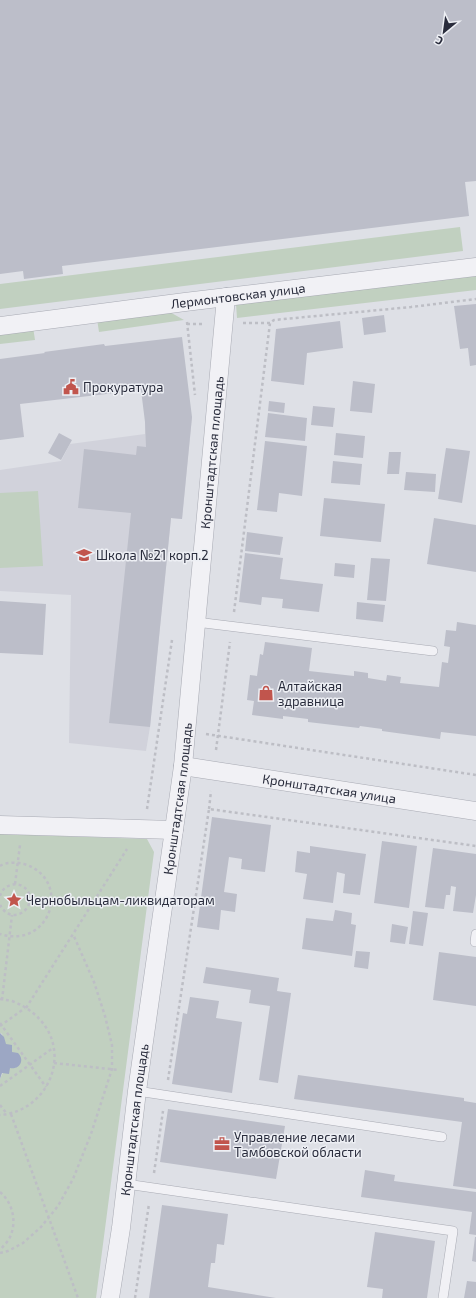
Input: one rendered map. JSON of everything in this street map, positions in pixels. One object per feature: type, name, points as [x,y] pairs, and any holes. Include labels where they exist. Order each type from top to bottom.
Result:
[{"type":"street","name":"Лермонтовская улица","points":[[0,326],[476,267]]},
{"type":"street","name":"Кронштадтская площадь","points":[[110,1298],[121,1228],[137,1091],[182,766],[226,297]]},
{"type":"street","name":"Кронштадтская улица","points":[[182,766],[476,811]]},
{"type":"street","points":[[0,825],[174,830]]},
{"type":"lane","points":[[196,622],[433,651]]},
{"type":"lane","points":[[137,1091],[442,1137]]},
{"type":"lane","points":[[126,1184],[453,1230],[443,1298]]},
{"type":"path","points":[[216,750],[270,323],[274,320],[411,307],[476,299]]},
{"type":"path","points":[[185,302],[196,400]]},
{"type":"path","points":[[46,1087],[0,1024],[26,1008],[139,830],[146,815],[173,637]]},
{"type":"path","points":[[186,731],[476,774]]},
{"type":"path","points":[[135,1298],[211,787]]},
{"type":"path","points":[[209,808],[476,846]]},
{"type":"path","points":[[15,884],[22,826]]},
{"type":"path","points":[[0,866],[3,864],[18,862],[32,866],[44,876],[50,889],[52,903],[48,918],[38,929],[25,936],[9,937],[0,934]]},
{"type":"path","points":[[0,896],[4,888],[15,884],[22,886],[27,890],[30,901],[24,912],[12,915],[3,910],[0,905]]},
{"type":"path","points":[[0,1115],[11,1114],[24,1109],[36,1100],[46,1087],[52,1074],[54,1063],[53,1047],[47,1030],[38,1017],[26,1008],[12,1001],[1,1000],[12,915]]},
{"type":"path","points":[[0,1253],[8,1251],[23,1242],[41,1227],[58,1206],[73,1180],[91,1134],[112,1069],[112,1046],[105,1016],[94,982],[73,934]]},
{"type":"path","points":[[0,1086],[53,1047]]},
{"type":"path","points":[[54,1063],[140,1072]]},
{"type":"path","points":[[0,1105],[7,1115]]},
{"type":"path","points":[[11,1114],[78,1298]]},
{"type":"path","points":[[0,1192],[6,1196],[12,1210],[14,1224],[10,1238],[0,1250]]},
{"type":"shaded area","name":"Школа №21 корп.2","points":[[192,417],[182,519],[171,518],[150,727],[146,751],[69,743],[71,595],[0,591],[0,470],[61,461],[70,444],[145,434],[145,422]]},
{"type":"green space","points":[[460,227],[463,251],[0,309],[0,284]]},
{"type":"green space","points":[[476,276],[476,290],[237,318],[236,304]]},
{"type":"green space","points":[[168,311],[184,320],[99,332],[97,319]]},
{"type":"green space","points":[[33,327],[35,340],[0,344],[0,331]]},
{"type":"green space","points":[[38,491],[43,566],[0,568],[0,493]]},
{"type":"green space","points":[[0,834],[147,839],[154,852],[96,1298],[0,1298],[0,1079],[12,1052],[5,1044],[2,1034],[0,1033]]},
{"type":"water","points":[[0,1033],[4,1037],[6,1044],[12,1045],[12,1052],[18,1053],[21,1061],[19,1066],[10,1068],[9,1074],[2,1073],[0,1079]]},
{"type":"building","points":[[0,0],[476,0],[476,181],[465,182],[469,216],[62,266],[63,274],[24,279],[23,271],[0,274]]},
{"type":"building","points":[[476,304],[476,365],[470,366],[468,348],[460,349],[454,306]]},
{"type":"building","points":[[384,315],[386,332],[364,335],[362,318]]},
{"type":"building","points":[[340,321],[343,348],[307,353],[304,385],[271,381],[276,329]]},
{"type":"building","points":[[182,337],[192,417],[182,519],[171,518],[150,727],[109,723],[131,513],[78,508],[84,449],[136,455],[137,446],[146,447],[141,390],[20,404],[24,437],[0,440],[0,359],[104,344],[105,346]]},
{"type":"building","points":[[353,381],[375,384],[372,413],[350,411]]},
{"type":"building","points":[[269,401],[285,403],[284,413],[268,411]]},
{"type":"building","points":[[313,406],[335,408],[333,427],[311,425]]},
{"type":"building","points":[[268,413],[307,418],[305,441],[265,437]]},
{"type":"building","points":[[59,433],[72,440],[61,460],[48,453]]},
{"type":"building","points":[[336,433],[365,436],[363,458],[334,455]]},
{"type":"building","points":[[265,441],[307,446],[302,496],[279,493],[277,512],[257,510]]},
{"type":"building","points":[[446,448],[470,451],[462,503],[438,499]]},
{"type":"building","points":[[389,452],[401,452],[399,474],[387,474]]},
{"type":"building","points":[[333,461],[362,464],[360,485],[331,483]]},
{"type":"building","points":[[406,472],[436,474],[435,492],[404,490]]},
{"type":"building","points":[[324,498],[385,504],[381,542],[320,536]]},
{"type":"building","points":[[434,518],[476,525],[476,572],[427,564]]},
{"type":"building","points":[[247,532],[283,537],[280,555],[245,551]]},
{"type":"building","points":[[245,553],[283,558],[280,579],[323,584],[319,612],[282,608],[283,599],[262,597],[261,605],[239,602]]},
{"type":"building","points":[[371,558],[390,559],[386,601],[367,600]]},
{"type":"building","points":[[335,563],[355,565],[354,578],[334,576]]},
{"type":"building","points":[[0,601],[46,604],[43,655],[0,653]]},
{"type":"building","points":[[357,602],[385,605],[383,622],[356,619]]},
{"type":"building","points":[[457,622],[476,625],[476,736],[441,732],[440,739],[382,731],[382,729],[360,726],[359,728],[308,722],[308,719],[283,716],[283,719],[252,715],[254,701],[247,700],[250,675],[257,676],[260,654],[263,655],[265,642],[312,648],[309,671],[354,676],[354,671],[368,673],[368,678],[386,681],[387,675],[401,677],[400,683],[439,687],[442,662],[448,663],[450,647],[444,646],[446,630],[456,631]]},
{"type":"building","points":[[212,817],[271,825],[265,872],[241,869],[242,859],[229,857],[224,892],[237,894],[235,912],[221,910],[219,930],[197,927]]},
{"type":"building","points":[[382,841],[417,846],[409,908],[374,903]]},
{"type":"building","points":[[310,846],[366,854],[360,895],[343,893],[345,874],[337,872],[333,903],[303,899],[307,874],[295,872],[297,851],[310,853]]},
{"type":"building","points":[[433,848],[476,854],[476,895],[473,913],[453,911],[456,887],[451,886],[450,895],[446,895],[444,909],[425,907]]},
{"type":"building","points":[[335,910],[352,913],[351,924],[356,925],[352,956],[302,949],[306,918],[333,921]]},
{"type":"building","points":[[413,911],[428,913],[423,946],[409,944]]},
{"type":"building","points":[[392,924],[408,927],[405,944],[390,942]]},
{"type":"building","points":[[356,951],[370,952],[368,969],[354,967]]},
{"type":"building","points":[[439,952],[476,957],[476,1006],[433,1000]]},
{"type":"building","points":[[206,967],[279,978],[277,991],[291,993],[278,1083],[259,1080],[270,1006],[249,1003],[251,990],[203,983]]},
{"type":"building","points":[[190,997],[219,1001],[216,1018],[242,1022],[232,1093],[172,1084],[183,1013],[187,1014]]},
{"type":"building","points":[[298,1075],[464,1098],[464,1101],[476,1103],[476,1189],[453,1186],[462,1122],[294,1099]]},
{"type":"building","name":"Управление лесами Тамбовской области","points":[[168,1109],[285,1126],[276,1179],[160,1162]]},
{"type":"building","points":[[365,1170],[395,1175],[394,1181],[476,1192],[476,1235],[469,1234],[472,1212],[361,1197]]},
{"type":"building","points":[[162,1205],[228,1214],[224,1245],[217,1244],[215,1263],[211,1263],[208,1287],[276,1298],[149,1298]]},
{"type":"building","points":[[375,1232],[435,1241],[427,1298],[382,1298],[383,1289],[367,1287]]},
{"type":"building","points":[[476,1237],[476,1262],[472,1261]]},
{"type":"building","points":[[467,1281],[476,1282],[476,1298],[464,1298]]},
{"type":"place","name":"Прокуратура","points":[[71,387]]},
{"type":"place","name":"Школа №21 корп.2","points":[[84,555]]},
{"type":"place","name":"Алтайская здравница","points":[[266,693]]},
{"type":"place","name":"Чернобыльцам-ликвидаторам","points":[[14,900]]},
{"type":"place","name":"Управление лесами Тамбовской области","points":[[222,1144]]}]
